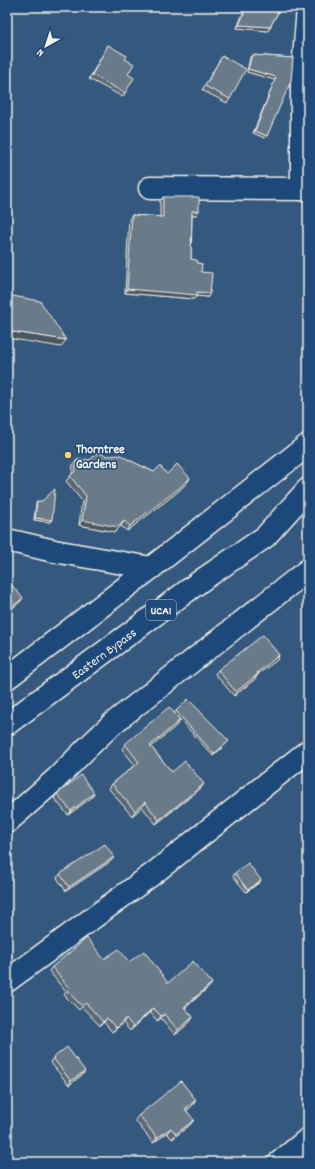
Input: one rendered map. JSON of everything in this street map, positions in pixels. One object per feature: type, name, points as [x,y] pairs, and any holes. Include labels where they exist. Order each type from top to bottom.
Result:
[{"type":"street","points":[[150,188],[305,189],[302,83],[308,8]]},
{"type":"street","points":[[7,678],[308,445]]},
{"type":"street","name":"Eastern Bypass","points":[[7,724],[202,580],[265,537],[307,491]]},
{"type":"street","points":[[7,540],[54,551],[151,568]]},
{"type":"street","points":[[7,822],[56,779],[112,724],[308,570]]},
{"type":"street","points":[[7,981],[154,873],[308,751]]},
{"type":"street","points":[[280,1162],[308,1139]]},
{"type":"building","points":[[247,7],[281,7],[270,27],[239,25]]},
{"type":"building","points":[[108,45],[127,56],[125,59],[134,64],[128,74],[134,78],[125,93],[92,75]]},
{"type":"building","points":[[252,55],[293,58],[291,81],[267,136],[255,131],[276,77],[248,69]]},
{"type":"building","points":[[222,56],[246,69],[230,99],[205,86]]},
{"type":"building","points":[[163,197],[199,197],[199,211],[192,211],[191,259],[197,260],[197,263],[202,264],[201,272],[212,273],[210,293],[197,292],[197,295],[127,289],[132,215],[163,217]]},
{"type":"building","points":[[7,295],[40,301],[66,340],[7,331]]},
{"type":"building","points":[[98,452],[107,456],[121,455],[154,472],[160,466],[167,474],[177,464],[190,478],[130,526],[124,521],[118,527],[82,520],[86,496],[70,476],[75,471],[77,460],[90,460]]},
{"type":"building","points":[[55,489],[52,520],[35,518],[37,501],[42,501]]},
{"type":"building","points":[[7,580],[23,598],[7,611]]},
{"type":"building","points":[[263,635],[279,655],[236,692],[218,670]]},
{"type":"building","points":[[188,699],[229,741],[214,754],[176,711]]},
{"type":"building","points":[[169,707],[180,720],[150,746],[172,772],[185,761],[204,784],[159,820],[145,802],[135,811],[112,784],[139,762],[125,744]]},
{"type":"building","points":[[81,775],[94,793],[71,811],[57,794]]},
{"type":"building","points":[[105,844],[114,857],[69,887],[60,874]]},
{"type":"building","points":[[248,863],[261,880],[248,890],[235,873]]},
{"type":"building","points":[[87,938],[104,959],[119,949],[129,962],[144,951],[168,983],[193,961],[212,983],[184,1007],[193,1017],[178,1030],[164,1014],[161,1016],[153,1008],[133,1027],[126,1018],[116,1028],[107,1018],[103,1022],[86,1003],[82,1006],[67,991],[69,988],[52,967]]},
{"type":"building","points":[[67,1047],[85,1071],[71,1081],[53,1058]]},
{"type":"building","points":[[181,1081],[196,1100],[185,1109],[194,1120],[176,1134],[171,1128],[157,1138],[139,1115]]},
{"type":"place","name":"Thorntree Gardens","points":[[68,455]]}]
